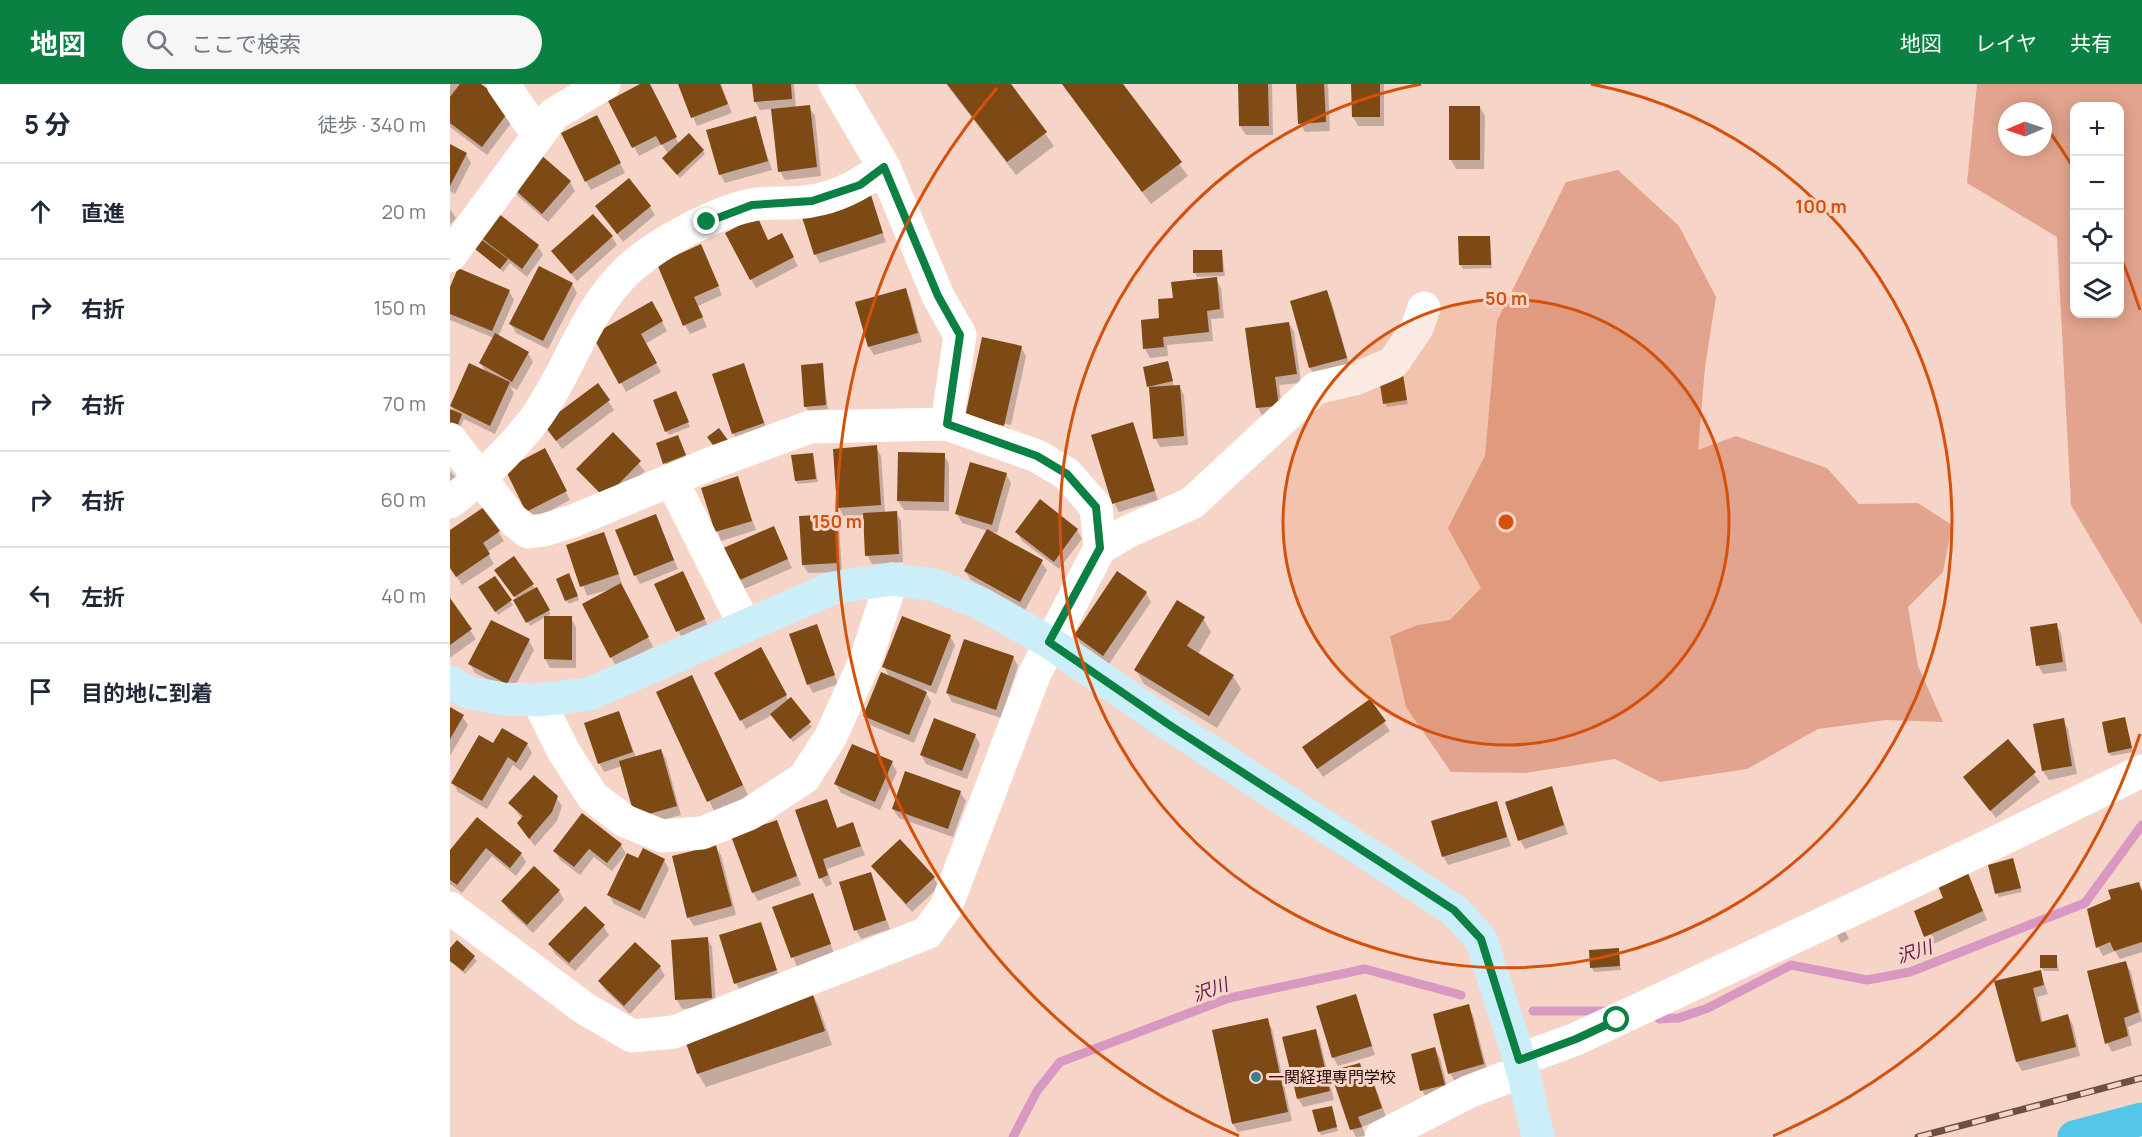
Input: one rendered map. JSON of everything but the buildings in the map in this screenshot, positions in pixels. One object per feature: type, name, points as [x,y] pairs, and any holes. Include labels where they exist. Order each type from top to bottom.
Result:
[{"type":"highway","points":[[2074,1137],[2142,1119]]},
{"type":"street","points":[[503,84],[538,135]]},
{"type":"street","points":[[450,256],[554,114],[604,84]]},
{"type":"street","points":[[835,84],[884,167],[938,296],[960,335],[947,424]]},
{"type":"street","points":[[450,502],[479,480],[534,419],[593,316],[628,271],[663,245],[707,222],[752,205],[812,201],[860,185],[884,167]]},
{"type":"street","points":[[450,908],[584,1008],[632,1036],[674,1032],[927,933],[946,907],[1030,684],[1049,642],[1100,548],[1127,532],[1192,503],[1316,388],[1355,379],[1393,363],[1417,328],[1424,308]]},
{"type":"street","points":[[450,439],[479,480],[512,519],[528,532],[544,530],[573,521],[717,461],[810,427],[947,424],[1037,456],[1067,474],[1096,507],[1100,548]]},
{"type":"street","points":[[672,481],[745,626]]},
{"type":"street","points":[[538,700],[564,752],[593,797],[625,821],[662,836],[702,833],[749,814],[804,778],[830,738],[866,659],[892,579]]},
{"type":"street","points":[[450,682],[467,692],[502,699],[538,700],[589,693],[833,588],[892,579],[934,585],[980,603],[1049,642],[1168,724],[1454,910],[1481,939],[1521,1066],[1538,1137]]},
{"type":"street","points":[[1381,1137],[1576,1039],[1976,852],[2142,771]]},
{"type":"shaded area","points":[[1977,84],[2142,84],[2142,625],[2071,505],[2057,237],[1967,183]]},
{"type":"shaded area","points":[[1618,170],[1679,226],[1716,297],[1705,367],[1698,450],[1736,436],[1827,468],[1859,504],[1918,503],[1952,525],[1943,572],[1908,607],[1918,666],[1943,722],[1886,720],[1818,729],[1747,769],[1660,782],[1615,759],[1525,773],[1451,772],[1406,707],[1390,636],[1418,625],[1450,620],[1481,588],[1448,528],[1485,456],[1497,321],[1566,182]]},
{"type":"waterway","name":"沢川","points":[[1659,1019],[1679,1018],[1708,1008],[1791,965],[1867,980],[1910,972],[2085,903],[2142,825]]},
{"type":"waterway","name":"沢川","points":[[1013,1137],[1037,1091],[1060,1062],[1229,998],[1365,969],[1461,995]]},
{"type":"waterway","name":"沢川","points":[[1533,1011],[1608,1011]]},
{"type":"railway","points":[[1918,1137],[2142,1078]]},
{"type":"place","name":"一関経理専門学校","points":[[1256,1077]]},
{"type":"route","points":[[707,222],[752,205],[812,201],[860,185],[884,167],[938,296],[960,335],[947,424],[1037,456],[1067,474],[1096,507],[1100,548],[1049,642],[1168,724],[1454,910],[1481,939],[1519,1060],[1576,1039],[1617,1020]]}]
